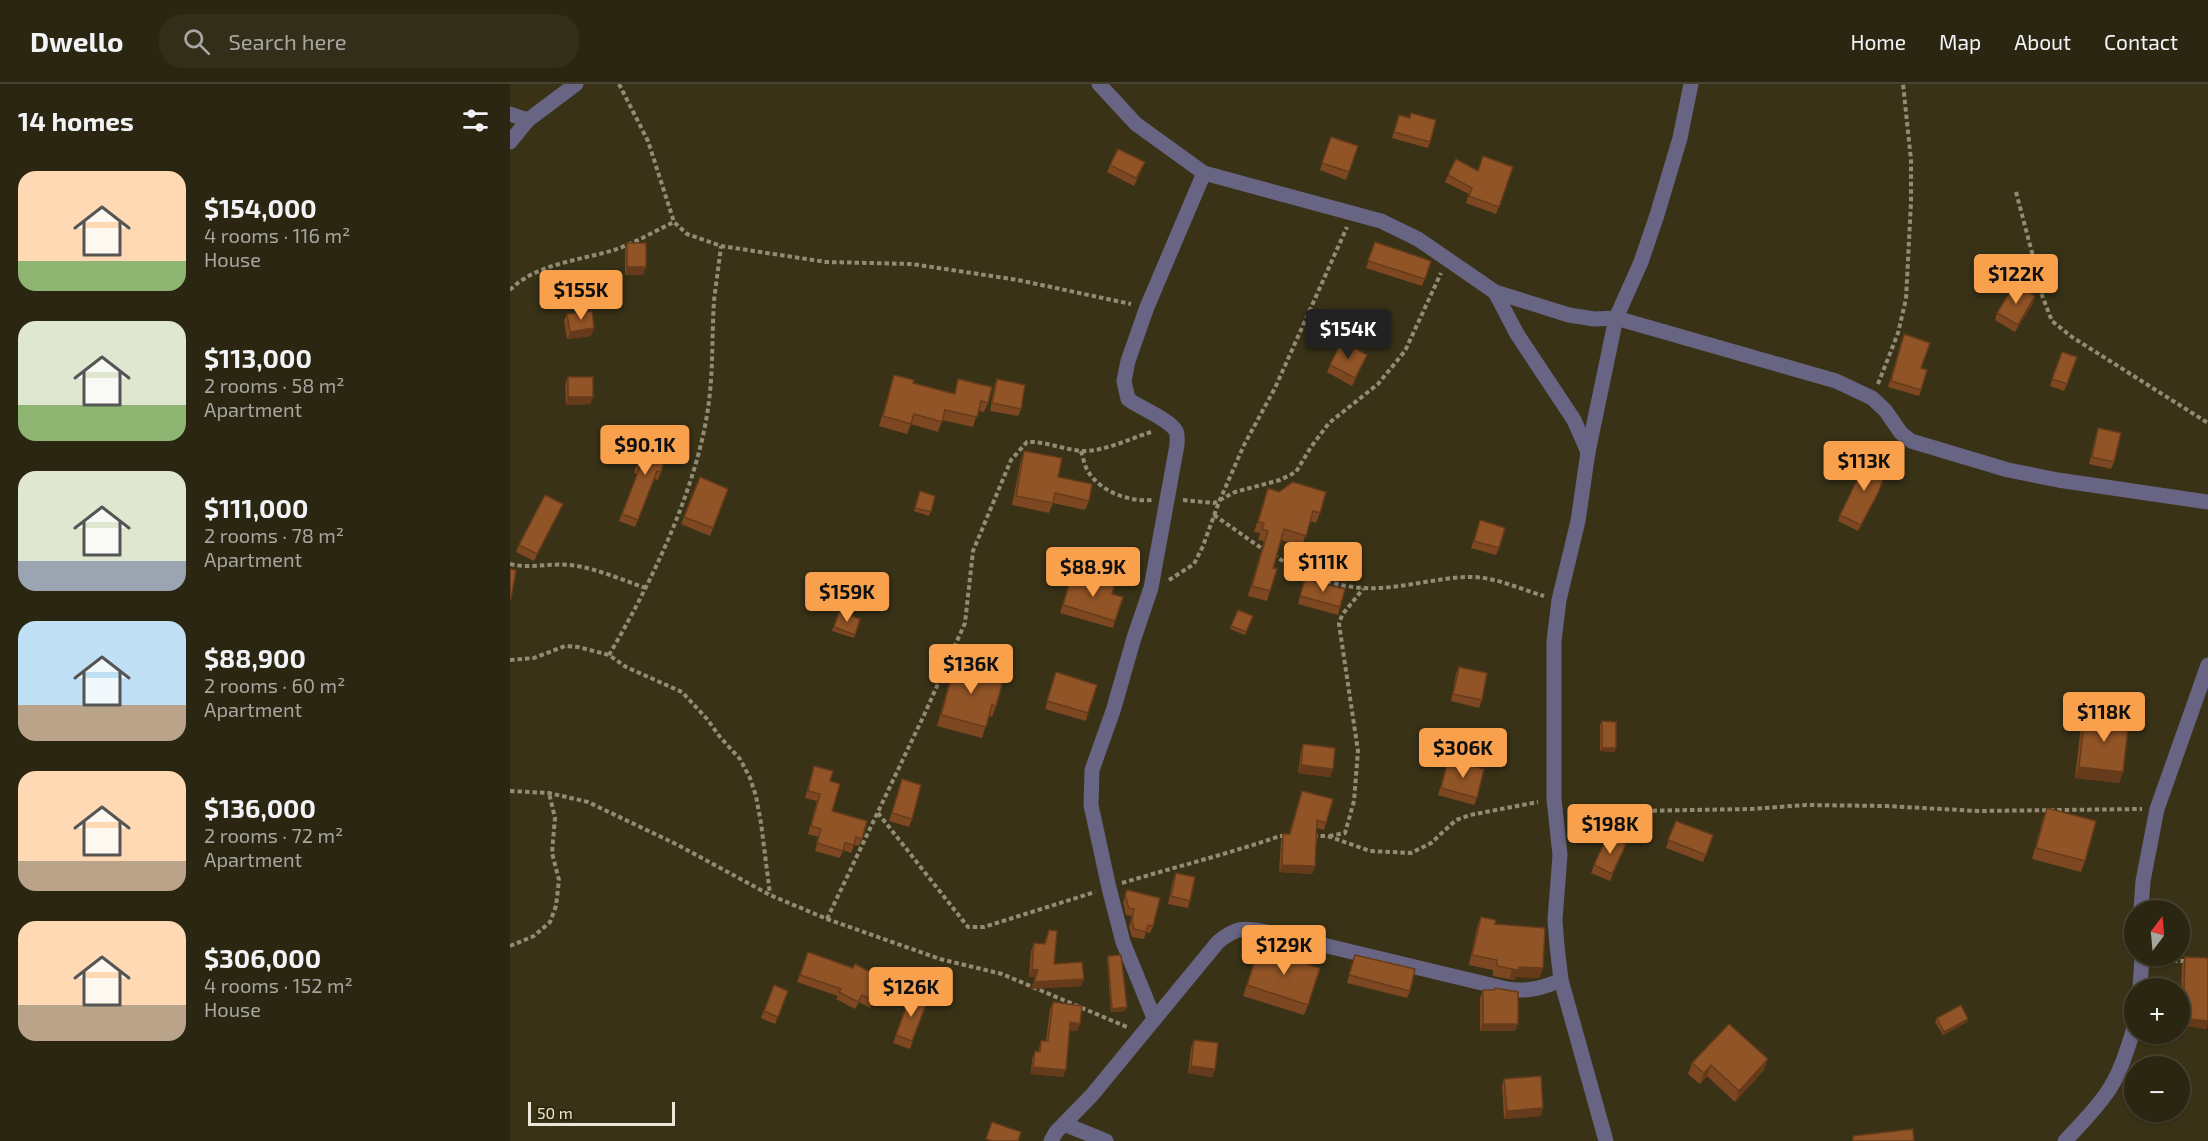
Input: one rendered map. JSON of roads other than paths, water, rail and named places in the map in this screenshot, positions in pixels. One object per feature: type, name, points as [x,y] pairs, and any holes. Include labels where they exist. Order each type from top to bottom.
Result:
[{"type":"street","points":[[510,142],[528,120],[576,84]]},
{"type":"street","points":[[1099,84],[1136,124],[1204,173],[1381,221],[1399,229],[1495,292],[1569,315],[1594,319],[1616,318],[1836,381],[1872,398],[1911,441],[2008,470],[2058,480],[2208,502]]},
{"type":"street","points":[[1606,1141],[1561,980],[1555,920],[1560,855],[1555,806],[1554,641],[1559,600],[1578,521],[1588,452],[1616,318],[1641,262],[1657,216],[1680,138],[1690,84]]},
{"type":"street","points":[[510,114],[528,120]]},
{"type":"street","points":[[1154,1018],[1124,942],[1108,888],[1091,805],[1092,770],[1151,588],[1177,445],[1177,433],[1171,424],[1141,409],[1128,399],[1124,381],[1128,361],[1147,307],[1204,173]]},
{"type":"street","points":[[1495,292],[1517,334],[1574,420],[1588,452]]},
{"type":"street","points":[[2142,900],[2143,881],[2157,809],[2208,665]]},
{"type":"street","points":[[1051,1141],[1092,1095],[1218,942],[1232,931],[1244,929],[1273,933],[1519,991],[1539,989],[1561,980]]},
{"type":"street","points":[[2066,1141],[2108,1092],[2123,1063],[2129,1044]]},
{"type":"street","points":[[1064,1124],[1107,1141]]}]
